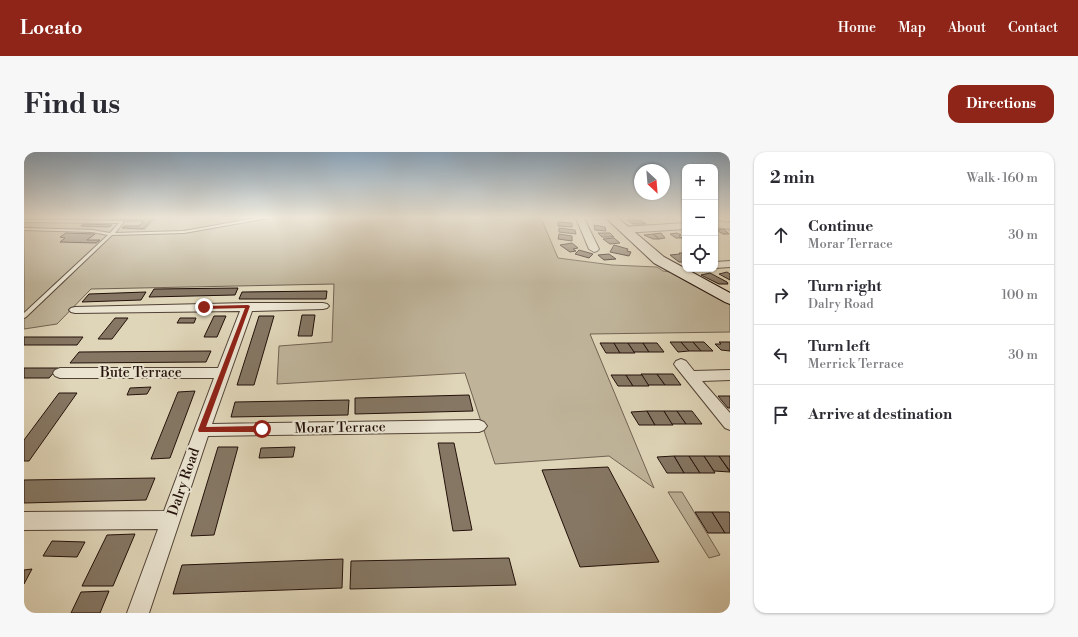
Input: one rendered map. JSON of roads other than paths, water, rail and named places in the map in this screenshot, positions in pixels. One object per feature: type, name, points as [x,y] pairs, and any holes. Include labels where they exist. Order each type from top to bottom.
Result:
[{"type":"street","points":[[590,240],[594,249]]},
{"type":"street","points":[[635,240],[659,260],[682,269]]},
{"type":"street","points":[[718,265],[730,264]]},
{"type":"street","points":[[687,272],[730,299]]},
{"type":"street","points":[[75,310],[248,306],[323,306]]},
{"type":"street","name":"Dalry Road","points":[[138,613],[222,373],[248,306]]},
{"type":"street","points":[[681,364],[730,424]]},
{"type":"street","name":"Bute Terrace","points":[[60,373],[222,373]]},
{"type":"street","points":[[690,376],[730,375]]},
{"type":"street","name":"Morar Terrace","points":[[202,430],[479,426]]},
{"type":"street","points":[[24,521],[170,520]]},
{"type":"lane","points":[[24,316],[105,240]]}]
